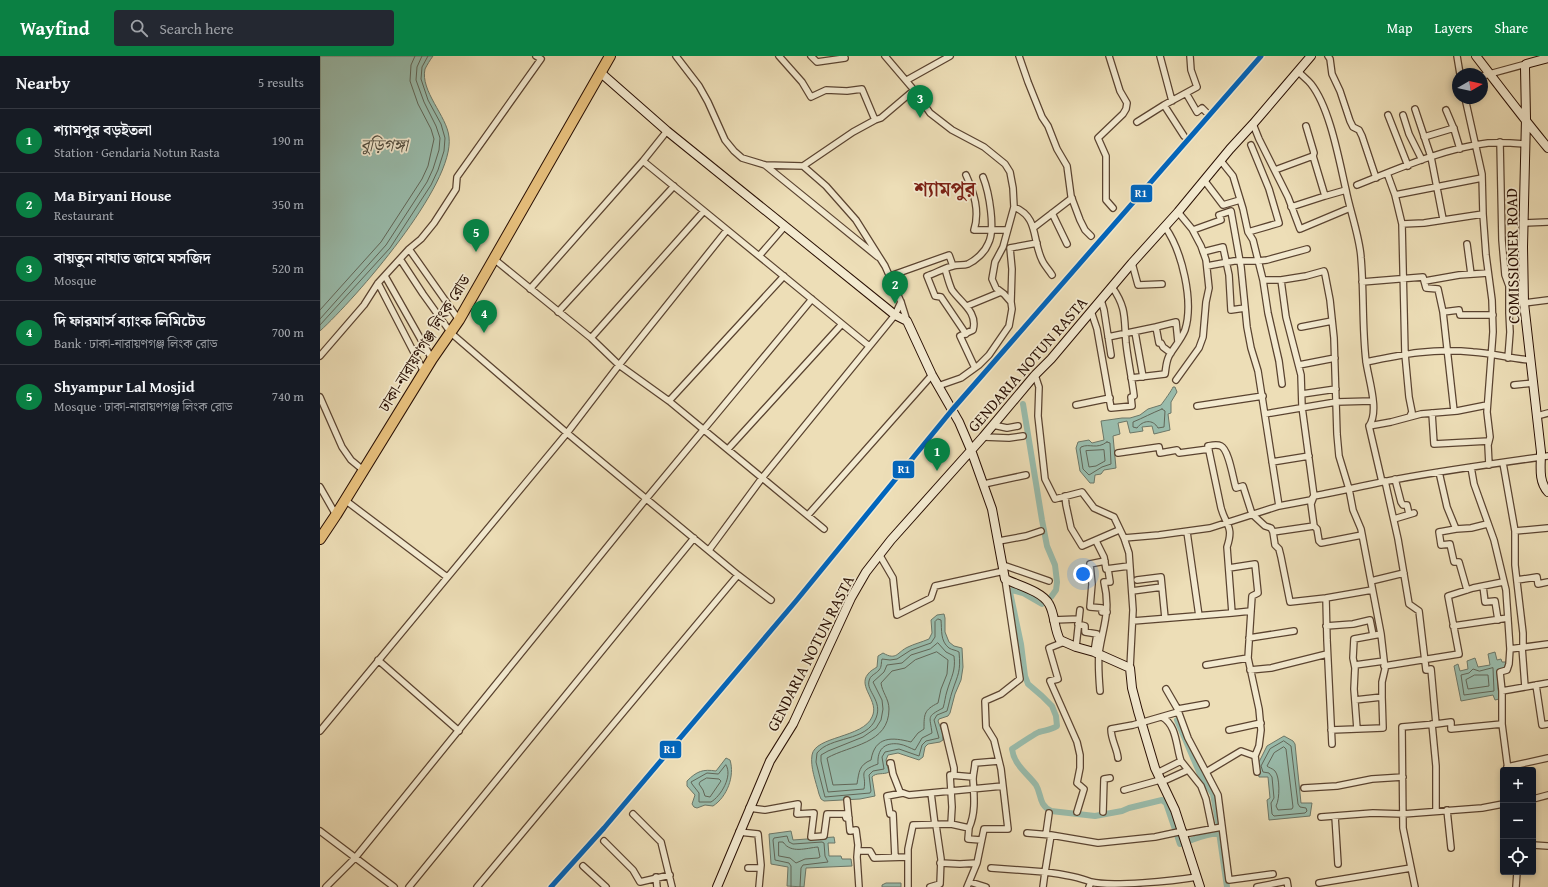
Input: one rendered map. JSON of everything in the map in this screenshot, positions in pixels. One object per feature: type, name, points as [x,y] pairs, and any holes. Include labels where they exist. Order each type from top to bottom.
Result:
[{"type":"highway","name":"ঢাকা-নারায়ণগঞ্জ লিংক রোড","points":[[320,539],[432,359],[459,320],[610,56]]},
{"type":"main road","name":"GENDARIA NOTUN RASTA","points":[[717,887],[770,761],[793,724],[851,598],[866,572],[879,554],[983,438],[1311,56]]},
{"type":"main road","points":[[1476,56],[1482,68]]},
{"type":"main road","points":[[1526,64],[1548,58]]},
{"type":"main road","name":"COMISSIONER ROAD","points":[[1526,64],[1524,68],[1526,122],[1523,223],[1524,303],[1537,416],[1544,457],[1542,485],[1548,492]]},
{"type":"main road","points":[[601,73],[667,131],[895,315],[907,321],[932,375],[959,422],[971,450],[992,509],[1004,572],[1047,601],[1058,636],[1064,642],[1096,653],[1130,668],[1132,688],[1142,723],[1161,778],[1175,810],[1200,887]]},
{"type":"main road","points":[[1488,77],[1548,148]]},
{"type":"street","points":[[320,356],[364,305],[378,283],[434,223],[456,189],[457,178],[541,59],[536,56]]},
{"type":"street","points":[[676,56],[699,86],[725,140],[742,158],[765,165],[803,166],[853,132],[881,118],[914,90]]},
{"type":"street","points":[[779,56],[802,82],[811,97],[826,90],[847,91],[862,89],[875,120]]},
{"type":"street","points":[[811,56],[817,62],[845,58],[844,56]]},
{"type":"street","points":[[885,56],[907,80],[930,113],[952,130],[984,147],[1005,164],[1010,172],[1014,207],[1003,247],[995,262],[992,279],[996,288],[1011,302]]},
{"type":"street","points":[[907,80],[950,56]]},
{"type":"street","points":[[1019,56],[1042,117],[1048,126],[1060,155],[1067,166],[1072,198],[1080,220],[1085,230],[1091,236]]},
{"type":"street","points":[[1110,56],[1120,92],[1126,104],[1126,109],[1123,114],[1098,138],[1106,156],[1106,200],[1113,208]]},
{"type":"street","points":[[1160,56],[1172,101]]},
{"type":"street","points":[[1137,122],[1197,87],[1191,70],[1190,56]]},
{"type":"street","points":[[1328,56],[1330,59],[1332,74],[1340,91],[1350,121],[1353,126],[1359,130],[1362,136],[1376,178]]},
{"type":"street","points":[[1457,56],[1459,68]]},
{"type":"street","points":[[1488,74],[1526,64]]},
{"type":"street","points":[[1298,71],[1311,84],[1323,106],[1336,146],[1361,256],[1366,362],[1371,383],[1374,417],[1369,426],[1394,519],[1409,604],[1419,611],[1426,670],[1431,669],[1436,766],[1436,811]]},
{"type":"street","points":[[1186,93],[1197,112],[1202,108],[1206,112]]},
{"type":"street","points":[[1466,104],[1480,160],[1483,214],[1493,315],[1487,405],[1490,437],[1488,445],[1489,465]]},
{"type":"street","points":[[1164,105],[1184,136]]},
{"type":"street","points":[[1415,109],[1431,157],[1443,219]]},
{"type":"street","points":[[1446,110],[1454,128],[1460,149]]},
{"type":"street","points":[[1388,115],[1408,166]]},
{"type":"street","points":[[1403,115],[1409,134],[1422,160]]},
{"type":"street","points":[[1254,124],[1259,139],[1275,170],[1300,229],[1350,208]]},
{"type":"street","points":[[1306,126],[1325,196]]},
{"type":"street","points":[[1424,137],[1454,128]]},
{"type":"street","points":[[530,289],[643,161],[667,131]]},
{"type":"street","points":[[1357,186],[1422,160],[1460,149],[1487,143],[1500,142],[1525,144]]},
{"type":"street","points":[[1500,142],[1502,240],[1505,275],[1509,286],[1508,313],[1510,332],[1508,358]]},
{"type":"street","points":[[1248,232],[1279,223],[1269,189],[1251,145]]},
{"type":"street","points":[[1275,170],[1314,156]]},
{"type":"street","points":[[643,161],[869,346]]},
{"type":"street","points":[[1221,161],[1233,174],[1248,232],[1253,240],[1263,280],[1282,384]]},
{"type":"street","points":[[765,165],[882,260]]},
{"type":"street","points":[[803,166],[826,186],[856,220],[882,260],[901,302],[907,321]]},
{"type":"street","points":[[1388,173],[1402,224],[1401,242],[1404,278],[1405,354],[1412,412],[1410,416]]},
{"type":"street","points":[[966,175],[976,205],[976,224],[974,230],[1007,230]]},
{"type":"street","points":[[966,334],[941,297],[935,296],[927,276],[953,266],[968,264],[978,257],[989,244],[992,221],[984,177]]},
{"type":"street","points":[[1395,195],[1482,178]]},
{"type":"street","points":[[1204,180],[1223,205],[1240,200]]},
{"type":"street","points":[[558,312],[674,186]]},
{"type":"street","points":[[1291,207],[1346,190]]},
{"type":"street","points":[[1033,228],[1072,198]]},
{"type":"street","points":[[1014,207],[1024,211],[1033,228],[1042,260],[1052,275]]},
{"type":"street","points":[[591,338],[704,211]]},
{"type":"street","points":[[1193,230],[1221,220],[1219,215],[1231,211],[1240,260],[1251,348],[1258,371],[1263,396],[1279,506]]},
{"type":"street","points":[[1176,380],[1194,356],[1203,337],[1206,302],[1209,288],[1204,252],[1193,230],[1178,212]]},
{"type":"street","points":[[1052,213],[1067,244]]},
{"type":"street","points":[[1402,224],[1424,223],[1483,214]]},
{"type":"street","points":[[1523,223],[1548,222]]},
{"type":"street","points":[[759,256],[785,226]]},
{"type":"street","points":[[1131,378],[1165,374],[1171,353],[1185,330],[1187,318],[1185,280],[1176,247],[1165,227]]},
{"type":"street","points":[[320,731],[567,433],[619,365],[727,230]]},
{"type":"street","points":[[938,386],[961,378],[989,355],[1009,326],[1012,308],[1010,248],[1037,243]]},
{"type":"street","points":[[1467,244],[1471,274]]},
{"type":"street","points":[[1204,252],[1223,247],[1228,275],[1231,310],[1245,308]]},
{"type":"street","points":[[409,249],[459,320]]},
{"type":"street","points":[[1207,266],[1240,260],[1258,262],[1307,250]]},
{"type":"street","points":[[890,276],[950,255],[953,266]]},
{"type":"street","points":[[400,259],[451,333],[646,499],[738,575],[771,600]]},
{"type":"street","points":[[494,259],[591,338],[619,365],[669,401],[824,529]]},
{"type":"street","points":[[1132,263],[1138,285],[1162,284]]},
{"type":"street","points":[[945,269],[952,289],[967,306],[975,324],[973,330],[960,336],[975,368]]},
{"type":"street","points":[[1263,280],[1281,280],[1306,276],[1324,271],[1330,300],[1332,321],[1335,358],[1337,434],[1340,456],[1353,510],[1362,535],[1381,634],[1384,663],[1382,697],[1383,728],[1331,730]]},
{"type":"street","points":[[1425,281],[1488,273]]},
{"type":"street","points":[[385,276],[432,359]]},
{"type":"street","points":[[669,401],[784,276]]},
{"type":"street","points":[[1362,282],[1423,276],[1426,288],[1439,290],[1443,312],[1454,411]]},
{"type":"street","points":[[1281,280],[1286,317],[1298,365],[1302,394],[1302,407],[1314,496],[1311,504],[1314,526],[1317,529],[1319,541],[1321,543],[1362,535]]},
{"type":"street","points":[[378,283],[424,372]]},
{"type":"street","points":[[1091,311],[1097,329],[1111,408],[1132,406],[1131,397],[1134,396],[1125,316],[1123,307],[1112,287]]},
{"type":"street","points":[[967,306],[1001,292]]},
{"type":"street","points":[[326,887],[355,858],[646,499],[812,299]]},
{"type":"street","points":[[1101,300],[1111,355]]},
{"type":"street","points":[[1524,303],[1548,300]]},
{"type":"street","points":[[709,550],[762,478],[895,315],[901,302]]},
{"type":"street","points":[[1443,312],[1459,310],[1460,315],[1493,315]]},
{"type":"street","points":[[1301,327],[1332,321]]},
{"type":"street","points":[[1108,337],[1176,322],[1178,342]]},
{"type":"street","points":[[728,449],[842,324]]},
{"type":"street","points":[[1156,327],[1159,344],[1161,343],[1163,347],[1171,353]]},
{"type":"street","points":[[1135,332],[1143,377]]},
{"type":"street","points":[[1366,362],[1428,350],[1474,352],[1508,358],[1531,360]]},
{"type":"street","points":[[1298,365],[1335,358]]},
{"type":"street","points":[[808,515],[932,375]]},
{"type":"street","points":[[1035,376],[1039,387],[1038,416],[1045,480],[1055,498],[1082,492],[1094,508],[1114,518],[1124,538],[1129,553],[1133,621],[1130,668]]},
{"type":"street","points":[[1514,385],[1534,383]]},
{"type":"street","points":[[1302,394],[1336,389]]},
{"type":"street","points":[[1197,406],[1263,396]]},
{"type":"street","points":[[320,397],[342,447],[351,460],[363,470]]},
{"type":"street","points":[[1076,405],[1110,398]]},
{"type":"street","points":[[1265,414],[1336,402],[1372,401]]},
{"type":"street","points":[[1369,426],[1391,422],[1410,416],[1454,411],[1487,405]]},
{"type":"street","points":[[1432,413],[1434,444],[1489,441]]},
{"type":"street","points":[[1537,416],[1548,413]]},
{"type":"street","points":[[993,426],[1007,428],[1018,426]]},
{"type":"street","points":[[983,438],[1009,438],[1023,436]]},
{"type":"street","points":[[1232,613],[1227,547],[1230,537],[1228,522],[1224,517],[1221,508],[1208,446],[1222,446],[1226,450],[1236,488],[1243,486],[1252,514],[1265,526],[1271,528],[1275,545],[1279,549],[1290,602],[1326,598],[1372,590]]},
{"type":"street","points":[[1118,453],[1159,448],[1160,453],[1177,450],[1179,453],[1209,449]]},
{"type":"street","points":[[1272,462],[1309,456]]},
{"type":"street","points":[[1124,538],[1187,532],[1210,528],[1279,506],[1311,500],[1314,496],[1395,479],[1544,457]]},
{"type":"street","points":[[1503,463],[1515,531],[1515,565],[1523,633],[1522,647],[1525,687]]},
{"type":"street","points":[[1471,467],[1474,484],[1487,524],[1494,540],[1507,597],[1510,649],[1509,664],[1507,670],[1500,672],[1502,691],[1502,724],[1508,767]]},
{"type":"street","points":[[1439,472],[1447,507],[1456,529]]},
{"type":"street","points":[[984,484],[1026,475]]},
{"type":"street","points":[[1394,519],[1411,513],[1407,505],[1403,505],[1395,479]]},
{"type":"street","points":[[320,487],[336,515]]},
{"type":"street","points":[[1066,496],[1068,517],[1074,536],[1082,546],[1119,530]]},
{"type":"street","points":[[345,500],[447,577]]},
{"type":"street","points":[[1467,590],[1459,562],[1454,562],[1450,544],[1441,545],[1439,532],[1471,528],[1487,524]]},
{"type":"street","points":[[1273,532],[1314,526]]},
{"type":"street","points":[[1515,531],[1548,528]]},
{"type":"street","points":[[999,541],[1026,536],[1041,531]]},
{"type":"street","points":[[1187,532],[1199,616]]},
{"type":"street","points":[[409,887],[694,538]]},
{"type":"street","points":[[1096,541],[1105,561],[1106,569],[1108,569],[1110,582],[1104,582],[1107,612],[1096,653]]},
{"type":"street","points":[[879,554],[893,578],[898,615],[931,598],[935,586],[981,575],[1004,572],[1049,580]]},
{"type":"street","points":[[1105,561],[1090,564],[1092,584],[1090,607],[1102,608],[1102,612],[1107,612]]},
{"type":"street","points":[[1229,568],[1256,564],[1258,592],[1252,596],[1248,658],[1255,686],[1262,730],[1259,746],[1254,756],[1257,772]]},
{"type":"street","points":[[1108,569],[1129,566]]},
{"type":"street","points":[[986,887],[968,884],[977,863],[984,829],[1008,829],[999,761],[994,740],[986,727],[985,701],[1001,694],[1020,679],[1004,572]]},
{"type":"street","points":[[1371,581],[1404,573]]},
{"type":"street","points":[[477,887],[738,575]]},
{"type":"street","points":[[1137,580],[1161,577],[1166,618]]},
{"type":"street","points":[[1516,580],[1537,577],[1538,584],[1548,582]]},
{"type":"street","points":[[1355,665],[1425,660],[1459,654],[1448,596],[1503,582]]},
{"type":"street","points":[[1483,586],[1485,602],[1495,601],[1498,620]]},
{"type":"street","points":[[1132,591],[1162,587]]},
{"type":"street","points":[[1326,598],[1332,744]]},
{"type":"street","points":[[1076,647],[1080,610]]},
{"type":"street","points":[[1133,621],[1251,611]]},
{"type":"street","points":[[1453,626],[1508,618]]},
{"type":"street","points":[[1053,620],[1078,622],[1086,626],[1085,632],[1097,634],[1096,653],[1100,691]]},
{"type":"street","points":[[1326,626],[1353,624],[1370,620],[1373,636]]},
{"type":"street","points":[[1249,638],[1294,631]]},
{"type":"street","points":[[1357,729],[1355,665],[1353,658],[1354,639],[1381,634]]},
{"type":"street","points":[[1064,642],[1048,648],[1058,679],[1050,681],[1077,742],[1080,755],[1080,768],[1077,783],[1084,789],[1077,812]]},
{"type":"street","points":[[1510,649],[1548,644]]},
{"type":"street","points":[[1250,670],[1271,668],[1328,654]]},
{"type":"street","points":[[1206,665],[1248,658]]},
{"type":"street","points":[[378,660],[459,731]]},
{"type":"street","points":[[1502,691],[1548,683]]},
{"type":"street","points":[[1536,685],[1542,725],[1548,724]]},
{"type":"street","points":[[1166,689],[1178,710],[1188,738],[1218,795],[1229,880],[1273,874]]},
{"type":"street","points":[[1355,700],[1382,697]]},
{"type":"street","points":[[1118,758],[1118,751],[1111,736],[1111,729],[1142,723],[1178,710],[1206,704]]},
{"type":"street","points":[[1162,717],[1172,726],[1181,761],[1201,786],[1206,799],[1212,828]]},
{"type":"street","points":[[1415,887],[1403,828],[1402,727],[1451,722],[1451,729],[1502,724]]},
{"type":"street","points":[[1229,730],[1261,723]]},
{"type":"street","points":[[944,726],[954,768],[954,775]]},
{"type":"street","points":[[1206,772],[1241,751],[1254,756]]},
{"type":"street","points":[[1512,767],[1548,758]]},
{"type":"street","points":[[981,840],[968,839],[969,828],[973,819],[973,777],[975,763],[999,761]]},
{"type":"street","points":[[1161,778],[1181,761]]},
{"type":"street","points":[[890,763],[900,792],[909,795],[1003,786]]},
{"type":"street","points":[[1124,790],[1188,770]]},
{"type":"street","points":[[951,824],[952,791],[950,775],[973,777]]},
{"type":"street","points":[[1304,788],[1336,786],[1372,779],[1403,777]]},
{"type":"street","points":[[1103,812],[1104,779],[1110,778]]},
{"type":"street","points":[[895,857],[893,836],[894,821],[893,814],[890,814],[887,796],[904,793]]},
{"type":"street","points":[[930,887],[940,884],[940,862],[931,793]]},
{"type":"street","points":[[1536,798],[1548,795]]},
{"type":"street","points":[[847,800],[850,831],[856,830],[858,845],[859,887]]},
{"type":"street","points":[[749,808],[765,810],[798,804],[797,814],[814,813],[811,837],[824,836],[827,814],[846,814],[846,818],[849,818]]},
{"type":"street","points":[[1322,817],[1373,813],[1403,814],[1500,804]]},
{"type":"street","points":[[1447,810],[1451,848]]},
{"type":"street","points":[[1043,887],[1049,813]]},
{"type":"street","points":[[633,814],[661,842],[672,887]]},
{"type":"street","points":[[1335,816],[1338,864]]},
{"type":"street","points":[[908,887],[908,857],[913,825],[951,824],[969,828]]},
{"type":"street","points":[[1027,833],[1048,834],[1098,843],[1183,834],[1222,827]]},
{"type":"street","points":[[320,831],[394,887]]},
{"type":"street","points":[[739,832],[758,834],[760,868],[759,887]]},
{"type":"street","points":[[604,841],[633,870],[640,882],[656,877],[670,875]]},
{"type":"street","points":[[1536,845],[1548,846]]},
{"type":"street","points":[[858,851],[870,852],[874,858],[908,857]]},
{"type":"street","points":[[940,862],[960,864],[977,863]]},
{"type":"street","points":[[583,866],[606,887]]},
{"type":"street","points":[[748,868],[760,868]]},
{"type":"street","points":[[991,868],[1045,872],[1072,876],[1090,884],[1134,887],[1197,877]]},
{"type":"street","points":[[1319,883],[1411,868]]},
{"type":"street","points":[[1516,887],[1517,875]]},
{"type":"street","points":[[656,877],[657,887]]},
{"type":"street","points":[[1331,880],[1332,887]]},
{"type":"street","points":[[1257,887],[1287,881],[1288,887]]},
{"type":"water","name":"বুড়িগঙ্গা","points":[[320,56],[433,56],[425,69],[426,86],[444,121],[449,137],[447,158],[436,183],[420,211],[378,268],[356,294],[320,331]]},
{"type":"water","points":[[1173,387],[1175,387],[1177,392],[1171,402],[1171,413],[1168,414],[1170,430],[1154,434],[1152,426],[1142,427],[1143,431],[1130,433],[1127,421],[1118,423],[1120,434],[1113,436],[1116,468],[1104,470],[1101,474],[1095,475],[1094,483],[1090,483],[1080,471],[1076,448],[1078,442],[1089,440],[1092,443],[1104,440],[1101,421],[1130,418],[1140,415],[1148,409],[1161,405]]},
{"type":"water","points":[[944,614],[945,632],[949,642],[954,646],[962,648],[963,667],[961,680],[955,694],[950,713],[948,716],[939,719],[938,721],[943,734],[943,740],[928,744],[925,747],[923,757],[919,760],[898,753],[888,755],[886,760],[889,772],[874,775],[872,777],[875,796],[860,799],[824,801],[821,799],[819,794],[813,769],[812,755],[815,749],[821,744],[850,733],[867,724],[874,711],[865,684],[865,679],[872,670],[877,667],[878,656],[883,653],[891,656],[897,655],[908,647],[929,639],[932,633],[931,620],[937,615]]},
{"type":"water","points":[[1495,652],[1497,660],[1501,659],[1502,662],[1507,662],[1504,669],[1497,672],[1499,699],[1495,700],[1493,695],[1461,701],[1454,666],[1458,664],[1460,671],[1468,669],[1467,661],[1475,658],[1478,667],[1490,665],[1488,654]]},
{"type":"water","points":[[1284,736],[1293,741],[1295,744],[1301,803],[1312,803],[1310,816],[1269,820],[1267,800],[1270,798],[1268,777],[1259,777],[1257,766],[1267,746]]},
{"type":"water","points":[[726,758],[730,760],[731,779],[726,792],[713,806],[705,805],[697,808],[694,807],[692,804],[695,795],[687,786],[687,781],[700,772],[707,770],[716,771]]},
{"type":"water","points":[[791,831],[793,840],[834,837],[835,843],[828,843],[829,856],[841,856],[842,859],[851,859],[852,866],[806,868],[804,887],[787,886],[788,867],[771,864],[769,834]]},
{"type":"water","points":[[886,883],[901,883],[901,887],[882,887],[882,885]]},
{"type":"waterway","points":[[1023,404],[1042,520],[1047,546],[1055,565],[1057,582],[1056,590],[1051,597],[1042,604],[1023,593],[1012,590],[1010,592],[1021,644],[1025,676],[1028,684],[1052,706],[1056,716],[1057,726],[1037,733],[1012,749],[1015,760],[1036,785],[1042,802],[1051,811],[1095,816],[1122,811],[1162,800],[1166,803],[1180,844],[1205,835],[1220,834]]},
{"type":"waterway","points":[[1177,720],[1200,774],[1213,794],[1218,822]]},
{"type":"waterway","points":[[1219,832],[1227,887]]},
{"type":"transit line","name":"R1","points":[[551,887],[604,828],[796,601],[952,410],[1261,56]]},
{"type":"place","name":"বায়তুন নাযাত জামে মসজিদ","points":[[920,118]]},
{"type":"place","name":"Shyampur Lal Mosjid","points":[[476,252]]},
{"type":"place","name":"Ma Biryani House","points":[[895,304]]},
{"type":"place","name":"দি ফারমার্স ব্যাংক লিমিটেড","points":[[484,333]]},
{"type":"place","name":"শ্যামপুর বড়ইতলা","points":[[937,471]]},
{"type":"district","name":"শ্যামপুর","points":[[945,189]]}]
